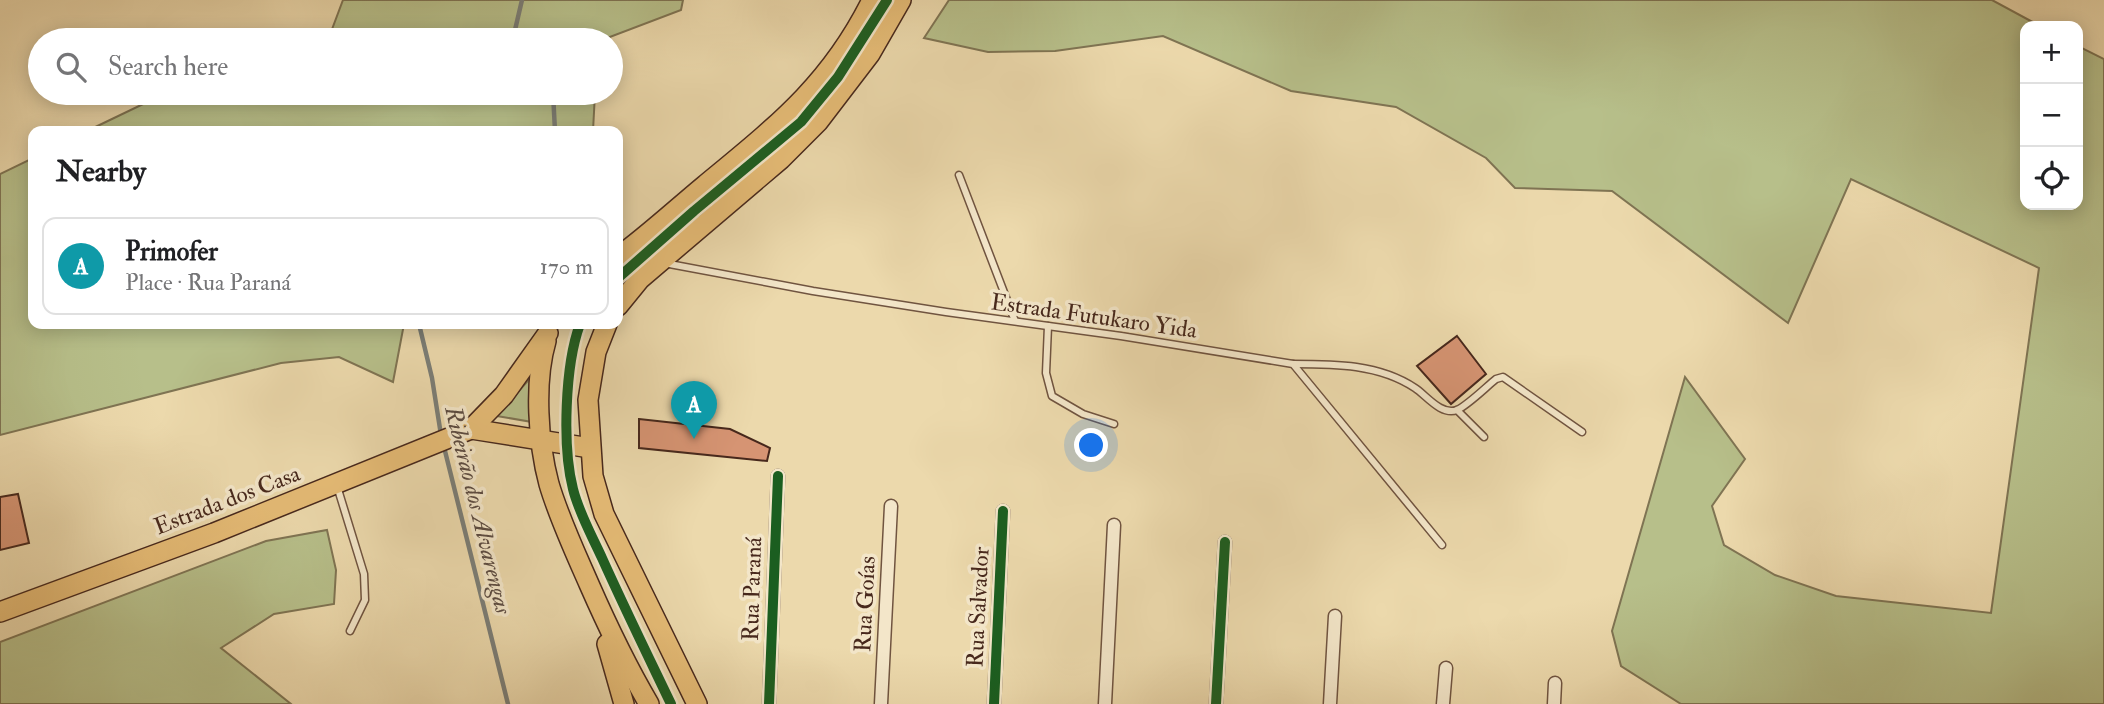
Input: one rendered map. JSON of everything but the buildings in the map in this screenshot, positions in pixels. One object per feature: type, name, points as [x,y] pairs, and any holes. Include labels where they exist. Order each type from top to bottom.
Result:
[{"type":"main road","points":[[623,253],[791,113],[848,44],[872,0]]},
{"type":"main road","points":[[623,300],[640,279],[781,159],[818,122],[870,54],[901,0]]},
{"type":"main road","points":[[463,432],[504,395],[549,329]]},
{"type":"main road","points":[[550,329],[540,372],[546,473],[598,605],[649,704]]},
{"type":"main road","points":[[605,329],[596,352],[589,386],[587,412],[593,476],[604,514],[697,704]]},
{"type":"main road","points":[[463,432],[500,432],[590,448]]},
{"type":"main road","name":"Estrada dos Casa","points":[[0,612],[214,533],[463,432]]},
{"type":"main road","points":[[500,432],[528,452],[546,473]]},
{"type":"main road","points":[[598,605],[624,704]]},
{"type":"street","name":"Rua Paraná","points":[[769,704],[778,476]]},
{"type":"street","name":"Rua Goías","points":[[881,704],[891,506]]},
{"type":"street","name":"Rua Salvador","points":[[994,704],[1003,511]]},
{"type":"street","points":[[1105,704],[1114,525]]},
{"type":"street","points":[[1216,704],[1225,542]]},
{"type":"street","points":[[1330,704],[1335,616]]},
{"type":"street","points":[[1443,704],[1446,668]]},
{"type":"street","points":[[1554,704],[1555,683]]},
{"type":"lane","points":[[959,175],[1016,321]]},
{"type":"lane","name":"Estrada Futukaro Yida","points":[[659,262],[813,291],[1293,363],[1329,364],[1381,371],[1415,387],[1438,406],[1457,410]]},
{"type":"lane","points":[[1048,326],[1046,373],[1052,396],[1083,414],[1114,424]]},
{"type":"lane","points":[[1293,363],[1442,545]]},
{"type":"lane","points":[[1484,437],[1457,410],[1496,379],[1503,377],[1582,432]]},
{"type":"lane","points":[[337,484],[364,573],[365,600],[351,631]]},
{"type":"green space","points":[[343,0],[683,0],[681,10],[623,32],[623,28],[332,28]]},
{"type":"green space","points":[[949,0],[1992,0],[2031,21],[2020,21],[2020,210],[2083,210],[2083,48],[2104,59],[2104,704],[1681,704],[1621,666],[1612,631],[1685,377],[1745,459],[1712,506],[1724,545],[1775,575],[1836,596],[1991,613],[2039,268],[1851,179],[1788,323],[1612,191],[1515,188],[1486,158],[1396,107],[1291,91],[1163,36],[1055,51],[988,52],[924,38]]},
{"type":"green space","points":[[141,105],[594,105],[593,126],[97,126]]},
{"type":"green space","points":[[28,160],[28,329],[403,329],[393,382],[339,357],[281,363],[0,435],[0,174]]},
{"type":"green space","points":[[532,376],[532,422],[497,416]]},
{"type":"green space","points":[[327,530],[336,570],[334,604],[274,614],[221,648],[291,704],[0,704],[0,642],[266,541]]},
{"type":"waterway","name":"Ribeirão dos Alvarengas","points":[[515,28],[522,0]]},
{"type":"waterway","name":"Ribeirão dos Alvarengas","points":[[554,105],[555,126]]},
{"type":"waterway","name":"Ribeirão dos Alvarengas","points":[[420,329],[432,378],[441,435]]},
{"type":"waterway","name":"Ribeirão dos Alvarengas","points":[[444,447],[508,704]]},
{"type":"cycle path","points":[[623,274],[801,122],[838,77],[887,0]]},
{"type":"cycle path","points":[[579,329],[568,383],[566,429],[573,489],[586,524],[671,704]]},
{"type":"cycle path","points":[[769,704],[778,476]]},
{"type":"cycle path","points":[[994,704],[1003,511]]},
{"type":"cycle path","points":[[1216,704],[1225,542]]},
{"type":"place","name":"Primofer","points":[[694,439]]}]
